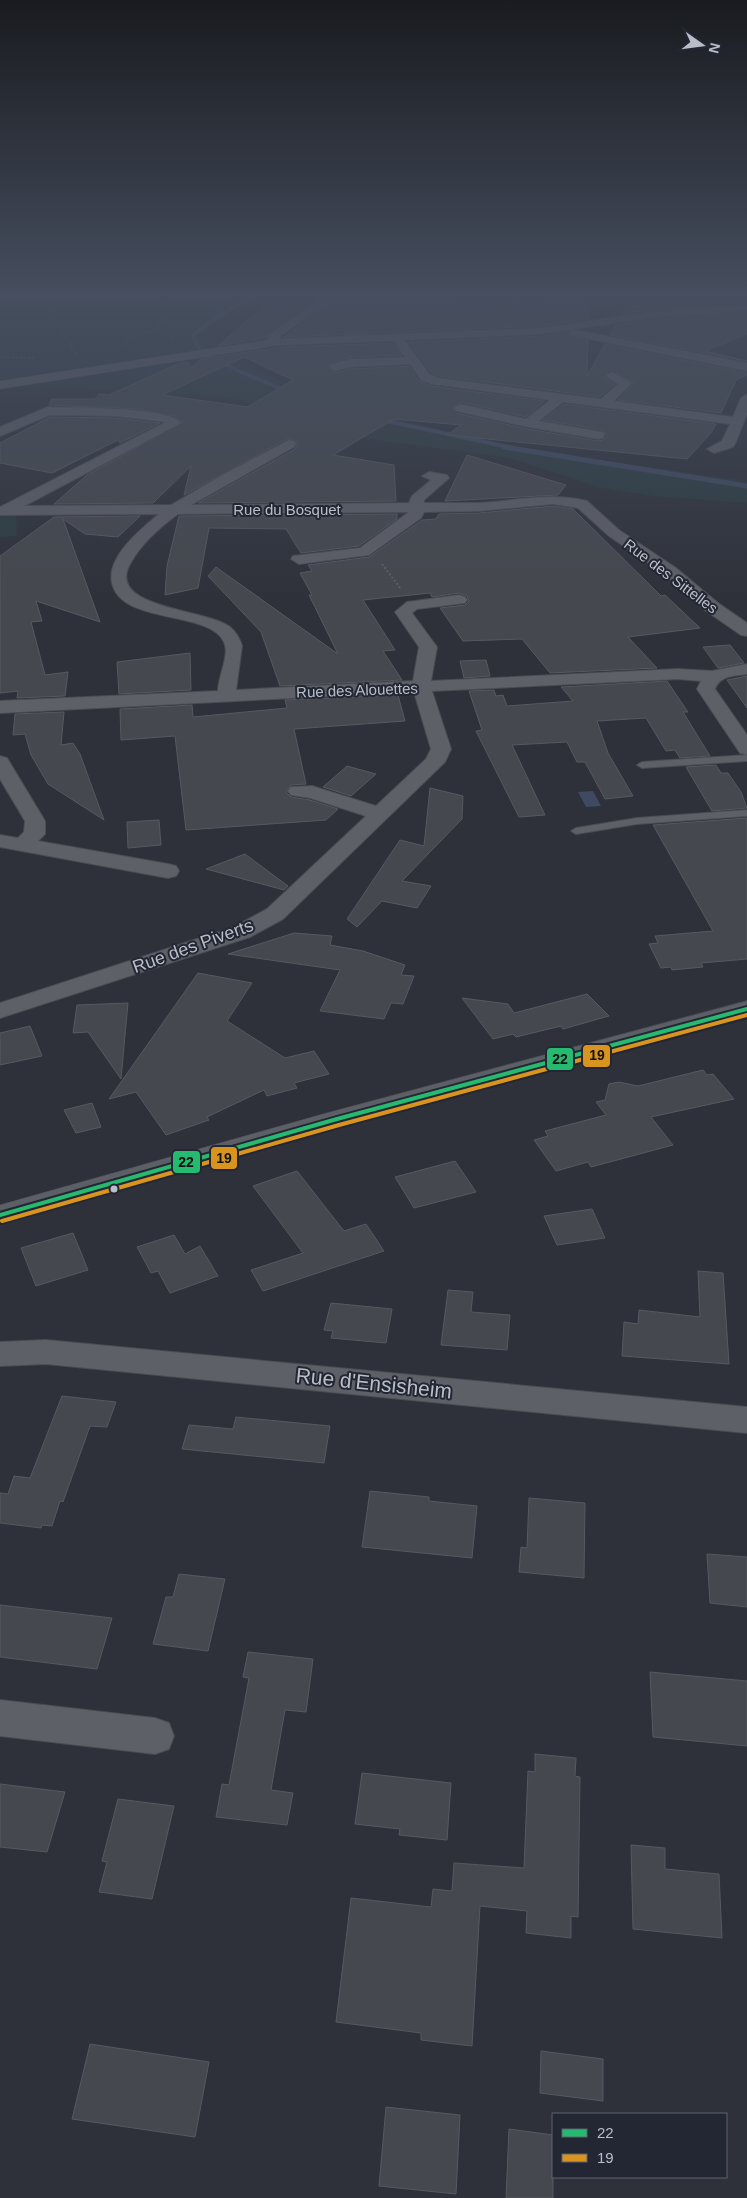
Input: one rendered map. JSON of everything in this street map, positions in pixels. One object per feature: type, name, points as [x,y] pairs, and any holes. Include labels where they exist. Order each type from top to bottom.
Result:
[{"type":"main road","points":[[0,1214],[346,1116],[747,1009]]},
{"type":"street","points":[[557,398],[738,421]]},
{"type":"street","points":[[528,423],[560,398]]},
{"type":"street","points":[[604,404],[611,398]]},
{"type":"street","points":[[714,449],[728,444],[747,398]]},
{"type":"street","points":[[460,408],[528,423],[598,435]]},
{"type":"street","points":[[0,432],[48,411],[115,412],[170,419],[175,423],[3,511]]},
{"type":"street","points":[[227,696],[226,682],[235,653],[232,639],[217,626],[146,606],[127,596],[119,587],[118,573],[128,554],[174,510],[289,444]]},
{"type":"street","points":[[299,558],[366,550],[416,515],[417,499],[442,478],[430,476]]},
{"type":"street","name":"Rue du Bosquet","points":[[3,511],[479,507],[553,500],[573,501]]},
{"type":"street","name":"Rue des Sittelles","points":[[573,501],[589,509],[614,533],[670,571],[712,607],[747,631]]},
{"type":"street","points":[[421,687],[428,647],[402,612],[413,605],[459,600]]},
{"type":"street","points":[[747,669],[714,676],[707,682],[706,689],[747,749]]},
{"type":"street","name":"Rue des Alouettes","points":[[0,707],[678,674],[714,676]]},
{"type":"street","name":"Rue des Piverts","points":[[0,1011],[250,927],[276,914],[435,762],[441,749],[421,687]]},
{"type":"street","points":[[0,762],[35,821],[34,834],[22,845]]},
{"type":"street","points":[[298,791],[312,792],[379,814]]},
{"type":"street","points":[[0,841],[168,871]]},
{"type":"street","name":"Rue d'Ensisheim","points":[[0,1354],[46,1352],[747,1420]]},
{"type":"street","points":[[0,1718],[155,1736]]},
{"type":"lane","points":[[642,765],[747,758]]},
{"type":"lane","points":[[576,831],[637,820],[747,813]]},
{"type":"path","points":[[366,550],[377,557],[413,605]]},
{"type":"shaded area","points":[[224,398],[328,398],[433,428],[522,447],[747,481],[747,503],[653,496],[602,488],[509,458],[223,419],[252,403]]},
{"type":"shaded area","points":[[0,514],[16,514],[17,536],[0,537]]},
{"type":"water","points":[[593,791],[601,806],[586,807],[578,792]]},
{"type":"building","points":[[180,398],[248,407],[264,398],[519,398],[545,401],[526,417],[460,402],[452,408],[456,413],[528,429],[598,441],[603,440],[607,436],[603,430],[543,420],[564,404],[716,424],[711,433],[687,459],[447,435],[461,425],[394,419],[333,455],[394,465],[396,501],[198,503],[295,449],[298,443],[289,438],[184,495],[191,466],[153,503],[54,504],[87,475],[183,422],[173,416],[140,409],[49,405],[52,399]]},
{"type":"building","points":[[620,398],[728,398],[721,413],[618,400]]},
{"type":"building","points":[[50,417],[115,418],[160,423],[120,443],[118,440],[52,473],[0,463],[0,443]]},
{"type":"building","points":[[467,455],[566,485],[558,495],[445,501]]},
{"type":"building","points":[[553,506],[573,509],[661,596],[665,595],[700,628],[628,637],[657,668],[550,673],[522,639],[463,641],[440,608],[465,605],[469,601],[467,596],[459,593],[432,597],[430,593],[363,600],[395,650],[383,651],[402,680],[280,686],[261,632],[208,576],[216,567],[338,654],[309,595],[312,595],[300,573],[312,571],[308,565],[369,557],[422,520],[436,519],[439,514],[479,513]]},
{"type":"building","points":[[397,514],[397,519],[359,546],[301,553],[286,529],[209,528],[198,588],[165,595],[167,566],[179,516]]},
{"type":"building","points":[[140,516],[118,537],[85,534],[63,519],[100,622],[36,601],[42,621],[31,622],[45,675],[68,672],[65,696],[17,698],[18,691],[0,693],[0,556],[54,517]]},
{"type":"building","points":[[730,645],[744,663],[718,668],[703,647]]},
{"type":"building","points":[[190,653],[191,690],[119,694],[117,662]]},
{"type":"building","points":[[486,660],[490,676],[464,678],[460,661]]},
{"type":"building","points":[[747,676],[747,708],[727,680]]},
{"type":"building","points":[[667,681],[688,712],[683,712],[710,756],[680,758],[675,750],[666,751],[646,718],[597,721],[608,753],[633,796],[605,799],[585,762],[577,762],[567,742],[512,745],[545,815],[519,817],[476,731],[482,730],[469,691],[494,690],[496,696],[503,695],[507,706],[573,701],[561,687]]},
{"type":"building","points":[[398,695],[405,721],[294,729],[306,784],[291,785],[286,792],[291,797],[310,800],[338,809],[326,820],[186,830],[175,736],[121,740],[120,709],[192,705],[193,717],[287,708],[285,700]]},
{"type":"building","points":[[64,712],[61,745],[73,743],[80,754],[104,820],[48,784],[31,755],[25,734],[13,735],[15,714]]},
{"type":"building","points":[[716,765],[721,773],[728,773],[741,792],[747,808],[712,811],[686,767]]},
{"type":"building","points":[[347,766],[376,774],[351,796],[323,787]]},
{"type":"building","points":[[430,788],[463,796],[462,819],[402,881],[431,886],[417,908],[382,901],[357,927],[347,919],[400,840],[424,846]]},
{"type":"building","points":[[747,818],[747,959],[701,963],[703,967],[672,970],[671,967],[661,968],[649,944],[658,943],[655,936],[713,931],[653,825]]},
{"type":"building","points":[[159,820],[161,845],[128,848],[127,822]]},
{"type":"building","points":[[245,854],[288,886],[284,890],[206,869]]},
{"type":"building","points":[[294,933],[332,936],[330,945],[363,951],[405,965],[401,975],[414,976],[403,1004],[391,1003],[384,1019],[320,1011],[340,970],[228,954]]},
{"type":"building","points":[[198,973],[252,983],[227,1021],[285,1058],[314,1051],[329,1074],[294,1083],[297,1088],[267,1096],[264,1090],[207,1117],[209,1120],[166,1135],[136,1092],[109,1099]]},
{"type":"building","points":[[587,994],[609,1016],[563,1029],[561,1026],[516,1037],[513,1034],[493,1039],[462,998],[508,1004],[514,1013]]},
{"type":"building","points":[[128,1003],[121,1079],[88,1032],[73,1033],[77,1005]]},
{"type":"building","points":[[30,1026],[42,1056],[0,1065],[0,1033]]},
{"type":"building","points":[[703,1070],[707,1075],[713,1074],[734,1099],[651,1117],[673,1145],[591,1167],[588,1162],[556,1171],[534,1140],[548,1136],[545,1131],[606,1115],[596,1102],[605,1100],[609,1084],[619,1082],[638,1086]]},
{"type":"building","points":[[92,1103],[101,1127],[76,1133],[64,1110]]},
{"type":"building","points":[[455,1161],[476,1192],[414,1208],[395,1177]]},
{"type":"building","points":[[297,1171],[344,1231],[366,1224],[384,1251],[263,1291],[251,1270],[303,1253],[253,1186]]},
{"type":"building","points":[[592,1209],[605,1238],[557,1245],[544,1216]]},
{"type":"building","points":[[73,1233],[88,1270],[36,1286],[21,1248]]},
{"type":"building","points":[[174,1235],[185,1254],[200,1246],[218,1276],[170,1293],[158,1271],[151,1273],[137,1247]]},
{"type":"building","points":[[698,1271],[723,1273],[729,1364],[622,1356],[624,1322],[638,1324],[639,1310],[700,1317]]},
{"type":"building","points":[[448,1290],[473,1292],[471,1312],[510,1315],[507,1350],[441,1345]]},
{"type":"building","points":[[331,1303],[392,1309],[386,1343],[331,1338],[333,1331],[324,1330]]},
{"type":"building","points":[[62,1396],[116,1402],[107,1427],[90,1426],[63,1502],[60,1501],[52,1526],[42,1525],[41,1528],[0,1523],[0,1493],[8,1494],[14,1476],[30,1478]]},
{"type":"building","points":[[236,1417],[330,1426],[324,1463],[182,1449],[189,1425],[233,1429]]},
{"type":"building","points":[[370,1491],[429,1497],[429,1501],[477,1506],[472,1558],[362,1547]]},
{"type":"building","points":[[529,1498],[585,1503],[584,1578],[519,1572],[521,1547],[527,1548]]},
{"type":"building","points":[[707,1554],[747,1557],[747,1607],[710,1603]]},
{"type":"building","points":[[179,1574],[225,1579],[208,1651],[153,1644],[166,1597],[173,1597]]},
{"type":"building","points":[[0,1605],[112,1618],[97,1669],[0,1657]]},
{"type":"building","points":[[248,1652],[313,1659],[306,1712],[285,1710],[271,1790],[293,1793],[287,1825],[216,1817],[222,1784],[229,1785],[249,1678],[243,1677]]},
{"type":"building","points":[[650,1672],[747,1681],[747,1746],[653,1737]]},
{"type":"building","points":[[535,1754],[576,1758],[575,1776],[580,1777],[578,1917],[571,1916],[571,1938],[526,1933],[527,1911],[480,1906],[472,2046],[421,2040],[421,2033],[336,2022],[351,1898],[431,1907],[433,1889],[452,1891],[454,1863],[524,1868],[528,1771],[535,1772]]},
{"type":"building","points":[[362,1773],[451,1783],[447,1840],[399,1835],[400,1829],[355,1824]]},
{"type":"building","points":[[0,1784],[65,1792],[47,1852],[0,1847]]},
{"type":"building","points":[[118,1799],[174,1806],[152,1899],[99,1892],[107,1862],[102,1861]]},
{"type":"building","points":[[631,1845],[665,1848],[665,1869],[719,1874],[722,1938],[633,1929]]},
{"type":"building","points":[[90,2044],[209,2062],[195,2137],[72,2119]]},
{"type":"building","points":[[541,2051],[603,2059],[603,2101],[540,2093]]},
{"type":"building","points":[[386,2107],[460,2115],[456,2194],[379,2186]]},
{"type":"building","points":[[509,2129],[552,2135],[553,2198],[506,2198]]},
{"type":"waterway","points":[[378,419],[512,448]]},
{"type":"waterway","points":[[504,447],[747,486]]},
{"type":"transit line","name":"22","points":[[0,1215],[337,1119],[747,1009]]},
{"type":"transit line","name":"19","points":[[2,1221],[339,1125],[747,1015]]}]
